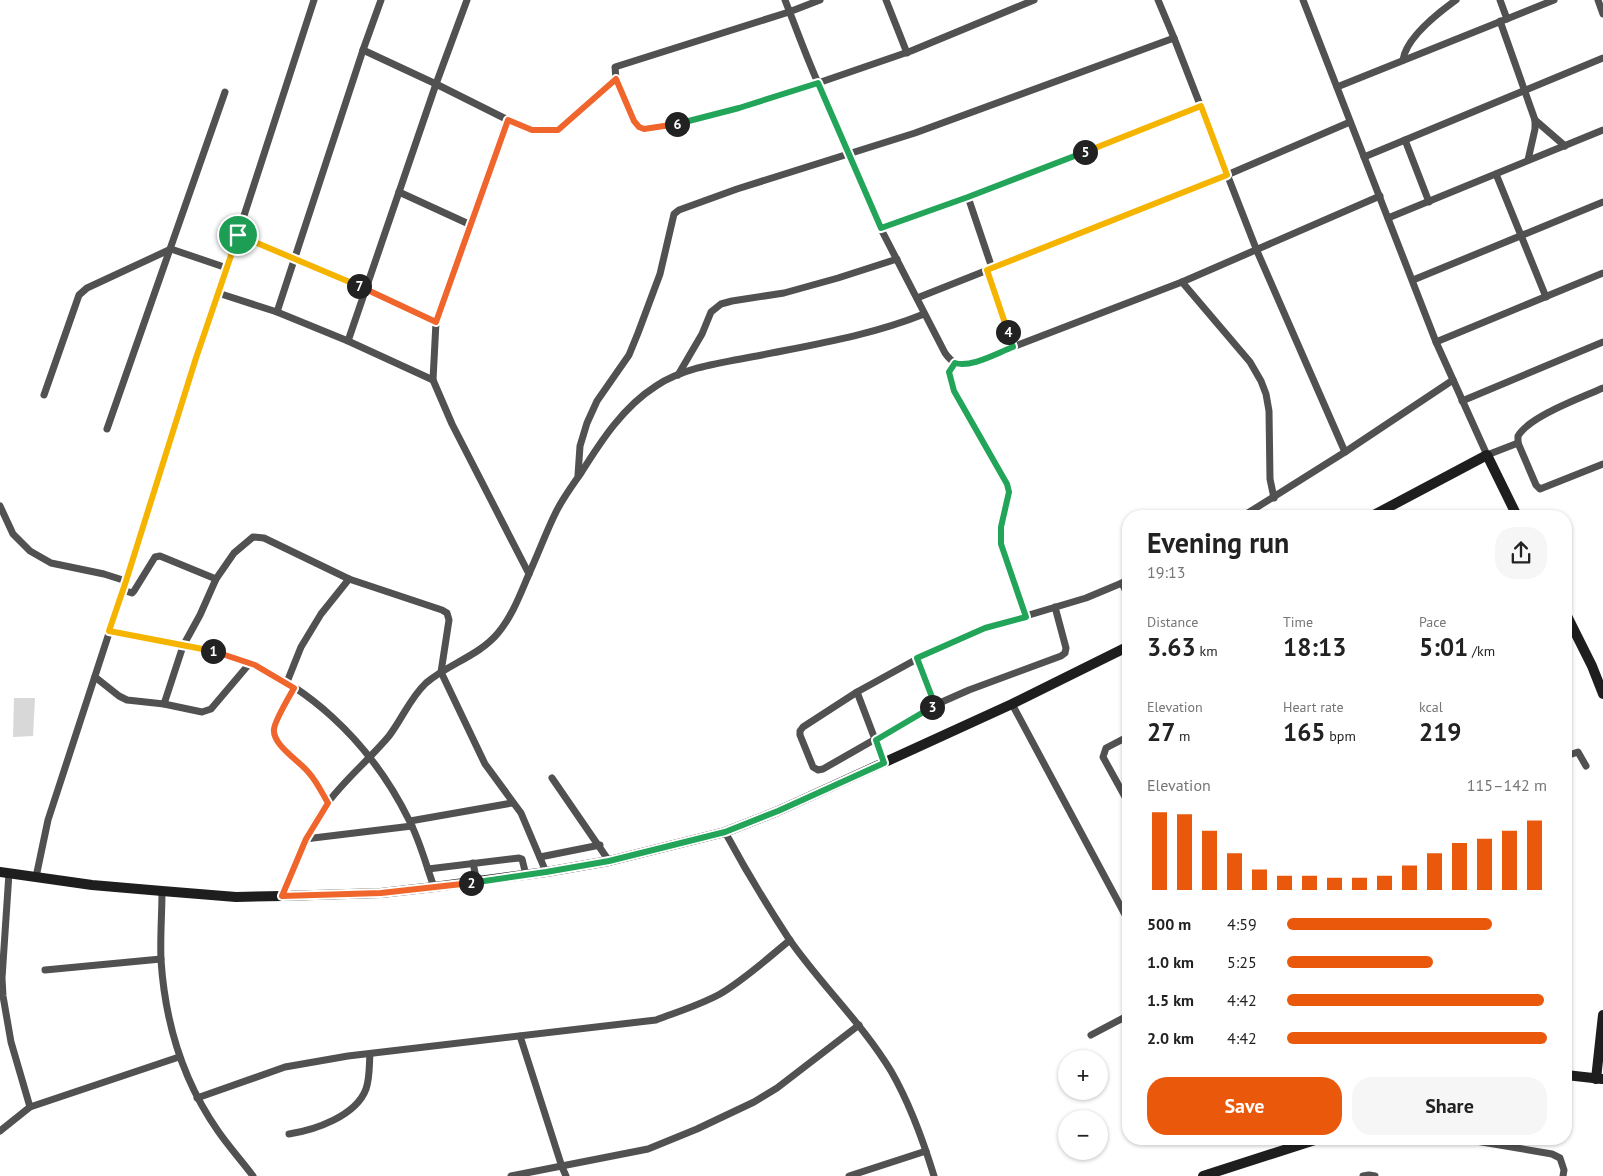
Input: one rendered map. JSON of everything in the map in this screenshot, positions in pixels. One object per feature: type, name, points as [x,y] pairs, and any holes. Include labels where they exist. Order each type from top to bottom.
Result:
[{"type":"street","points":[[36,877],[48,820],[196,358],[314,0]]},
{"type":"street","points":[[277,312],[381,0]]},
{"type":"street","points":[[348,341],[436,84],[467,0]]},
{"type":"street","points":[[785,0],[818,83],[881,228],[945,353],[955,363],[962,365],[971,363],[1182,282],[1380,196]]},
{"type":"street","points":[[820,0],[790,12],[619,65],[614,70],[616,79],[634,121],[639,127],[644,129],[676,124],[739,108],[907,53],[1034,0]]},
{"type":"street","points":[[886,0],[907,53]]},
{"type":"street","points":[[1158,0],[1257,250],[1345,452]]},
{"type":"street","points":[[1303,0],[1436,342],[1486,455],[1515,510]]},
{"type":"street","points":[[1403,60],[1406,51],[1428,23],[1456,0]]},
{"type":"street","points":[[1500,0],[1504,20],[1535,120],[1535,129],[1528,160]]},
{"type":"street","points":[[1337,87],[1554,0]]},
{"type":"street","points":[[1598,0],[1603,14]]},
{"type":"street","points":[[578,477],[580,446],[587,423],[597,401],[629,355],[660,274],[674,214],[679,210],[737,189],[915,133],[1174,38]]},
{"type":"street","points":[[363,50],[532,130],[558,130],[616,79]]},
{"type":"street","points":[[1364,157],[1603,58]]},
{"type":"street","points":[[107,429],[225,92]]},
{"type":"street","points":[[881,228],[968,197],[1201,106]]},
{"type":"street","points":[[508,120],[436,322],[433,380],[452,424],[529,574]]},
{"type":"street","points":[[1535,120],[1565,146]]},
{"type":"street","points":[[917,298],[1227,175],[1350,122]]},
{"type":"street","points":[[1388,218],[1603,130]]},
{"type":"street","points":[[1405,140],[1429,202]]},
{"type":"street","points":[[1496,174],[1546,297]]},
{"type":"street","points":[[399,192],[471,225]]},
{"type":"street","points":[[968,197],[1013,347]]},
{"type":"street","points":[[1413,280],[1603,202]]},
{"type":"street","points":[[238,235],[367,289],[436,322]]},
{"type":"street","points":[[44,395],[79,295],[86,288],[171,249],[227,268]]},
{"type":"street","points":[[678,375],[702,334],[711,312],[721,304],[784,293],[838,278],[897,258]]},
{"type":"street","points":[[1436,342],[1603,273]]},
{"type":"street","points":[[1182,282],[1250,362],[1261,381],[1270,411],[1270,479],[1274,498]]},
{"type":"street","points":[[218,292],[277,312],[348,341],[433,380]]},
{"type":"street","points":[[282,896],[306,839],[328,803],[389,735],[424,685],[441,672],[484,647],[498,634],[509,617],[556,512],[598,445],[623,413],[643,394],[658,384],[678,375],[733,361],[834,342],[896,325],[924,314]]},
{"type":"street","points":[[1462,401],[1603,342]]},
{"type":"street","points":[[955,363],[949,372],[954,391],[1007,484],[1009,492],[1001,527],[1001,544],[1026,617]]},
{"type":"street","points":[[1253,510],[1453,380]]},
{"type":"street","points":[[1603,388],[1546,414],[1524,428],[1518,436],[1518,444],[1540,489],[1603,464]]},
{"type":"street","points":[[1383,510],[1486,455],[1518,444]]},
{"type":"street","points":[[0,506],[2,516],[13,534],[30,551],[51,563],[104,574],[126,581]]},
{"type":"street","points":[[164,704],[182,646],[200,615],[216,580],[234,553],[253,537],[264,538],[350,579],[442,610],[447,613],[449,620],[441,672],[485,764],[521,813],[546,872]]},
{"type":"street","points":[[123,590],[134,592],[155,556],[160,556],[216,580]]},
{"type":"street","points":[[287,682],[302,647],[321,614],[350,579]]},
{"type":"street","points":[[1055,607],[1066,648],[1065,653],[1061,656],[969,690],[935,705],[823,769],[818,770],[813,767],[800,731],[803,726],[857,692],[917,658],[985,628],[1026,617],[1055,607],[1086,598],[1122,583]]},
{"type":"street","points":[[1572,626],[1592,666],[1603,694]]},
{"type":"street","points":[[109,631],[220,652],[250,663],[287,682],[325,710],[344,726],[371,756],[389,782],[411,824],[434,888]]},
{"type":"street","points":[[30,1107],[11,1042],[3,996],[4,873],[162,891],[236,897],[381,893],[434,888],[609,861],[725,832],[778,811],[1012,704],[1122,649]]},
{"type":"street","points":[[917,658],[935,705]]},
{"type":"street","points":[[95,677],[127,700],[164,704],[202,712],[211,709],[250,663]]},
{"type":"street","points":[[294,688],[274,728],[274,737],[312,775],[328,803]]},
{"type":"street","points":[[857,692],[884,763]]},
{"type":"street","points":[[1012,704],[1122,909]]},
{"type":"street","points":[[1122,740],[1106,748],[1103,757],[1122,791]]},
{"type":"street","points":[[1572,754],[1578,752],[1586,766]]},
{"type":"street","points":[[552,778],[600,845],[609,861]]},
{"type":"street","points":[[306,839],[411,824],[512,803]]},
{"type":"street","points":[[725,832],[754,885],[790,940],[858,1025],[891,1071],[915,1122],[934,1176]]},
{"type":"street","points":[[540,857],[600,845]]},
{"type":"street","points":[[428,869],[519,858],[523,862],[526,875]]},
{"type":"street","points":[[473,863],[477,882]]},
{"type":"street","points":[[162,891],[161,959],[165,1000],[179,1057],[197,1098],[219,1133],[253,1176]]},
{"type":"street","points":[[197,1098],[299,1064],[656,1020],[690,1008],[720,994],[749,974],[790,940]]},
{"type":"street","points":[[45,970],[161,959]]},
{"type":"street","points":[[1572,1076],[1600,1079],[1603,1014]]},
{"type":"street","points":[[1091,1035],[1122,1019]]},
{"type":"street","points":[[511,1176],[648,1149],[727,1116],[777,1088],[858,1025]]},
{"type":"street","points":[[520,1036],[566,1176]]},
{"type":"street","points":[[288,1134],[322,1126],[355,1104],[367,1087],[370,1054]]},
{"type":"street","points":[[0,1131],[30,1107],[179,1057]]},
{"type":"street","points":[[1203,1176],[1299,1145]]},
{"type":"street","points":[[1499,1145],[1552,1154],[1560,1158],[1564,1170],[1563,1176]]},
{"type":"street","points":[[849,1176],[926,1151]]},
{"type":"street","points":[[1363,1176],[1374,1176]]},
{"type":"shaded area","points":[[14,698],[35,698],[33,736],[13,737]]},
{"type":"route","points":[[616,79],[634,121],[639,127],[644,129],[676,124],[739,108],[818,83],[881,228],[968,197],[1201,106],[1227,175],[987,270],[1013,347],[971,363],[962,365],[955,363],[949,372],[954,391],[1007,484],[1009,492],[1001,527],[1001,544],[1026,617],[985,628],[917,658],[935,705],[876,740],[884,763],[778,811],[725,832],[609,861],[434,888],[381,893],[282,896],[312,826],[328,803],[312,775],[274,737],[274,728],[294,688],[287,682],[255,665],[220,652],[109,631],[196,358],[238,235],[367,289],[436,322],[508,120],[532,130],[558,130],[616,79]]}]
